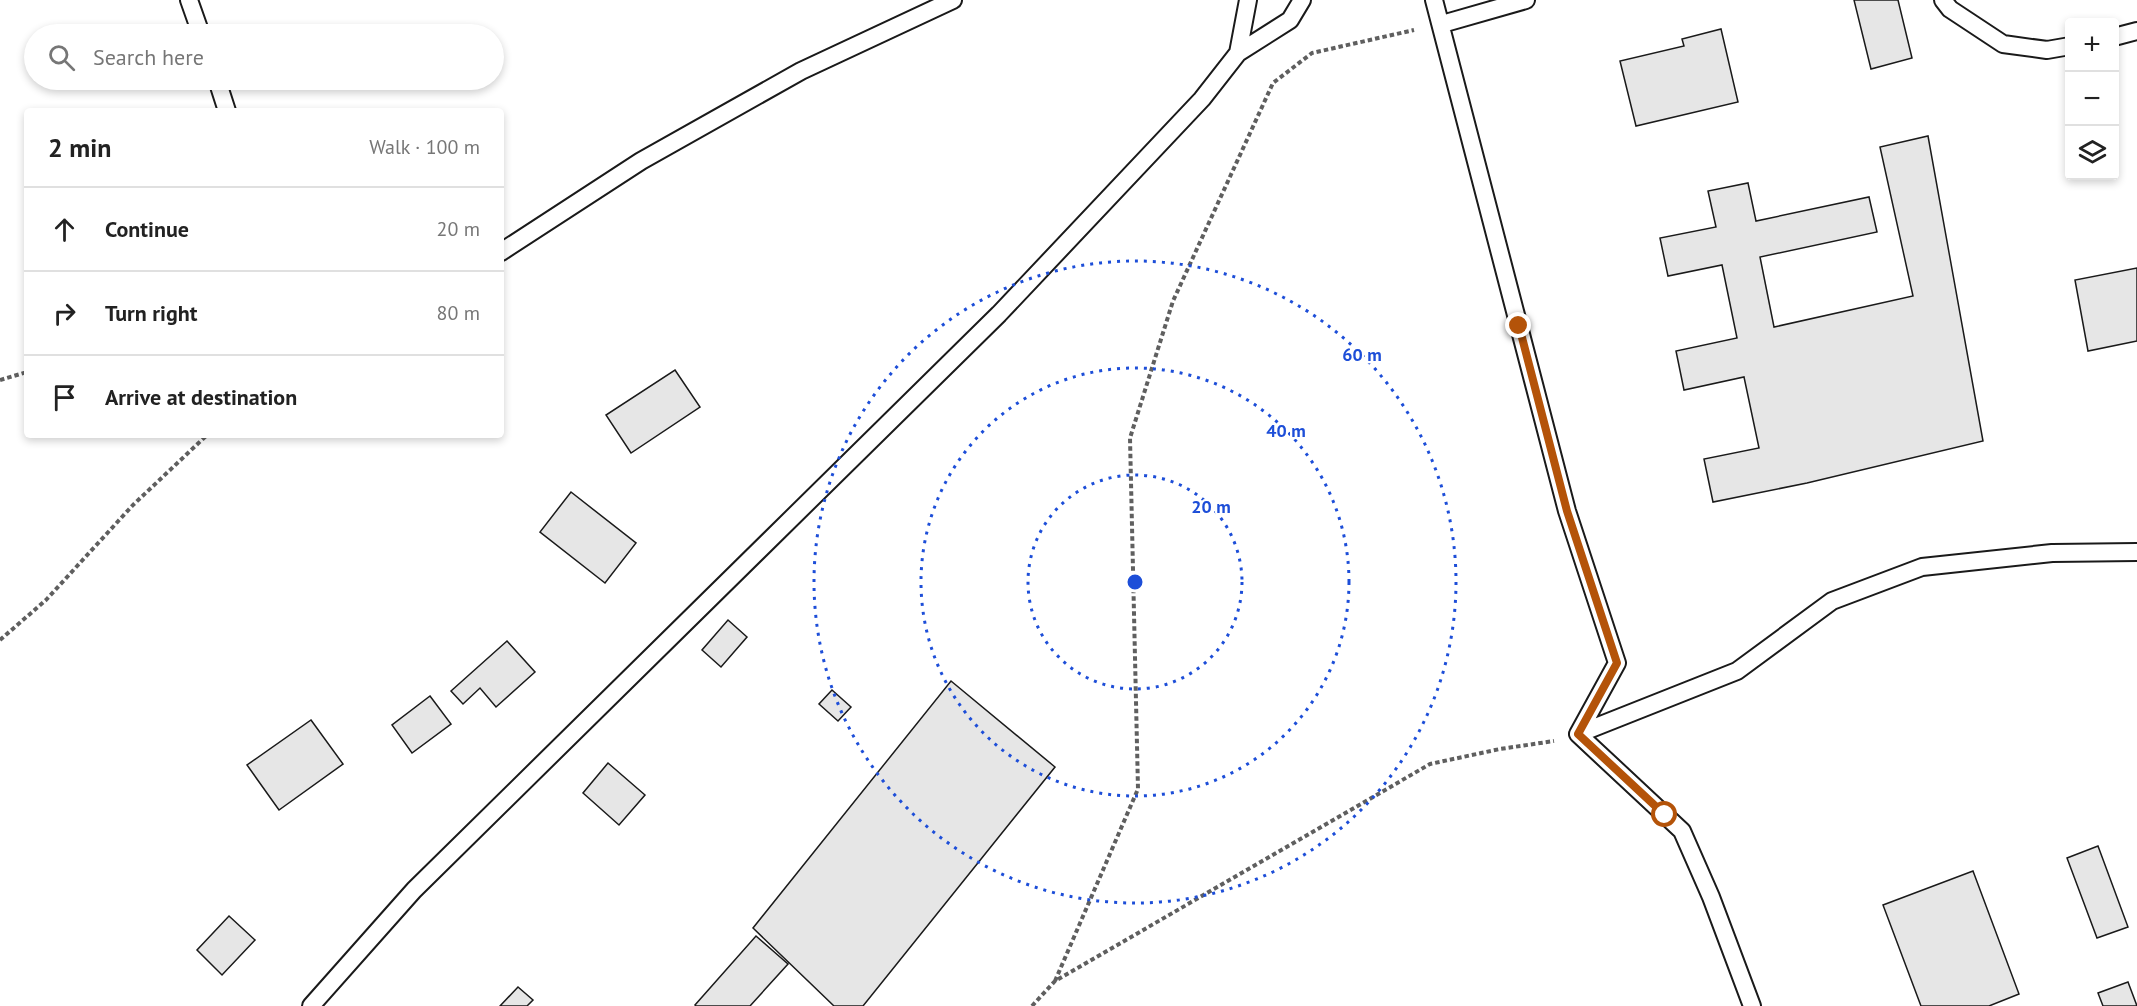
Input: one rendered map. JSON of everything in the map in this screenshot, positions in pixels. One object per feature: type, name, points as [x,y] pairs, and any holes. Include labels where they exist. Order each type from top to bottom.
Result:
[{"type":"lane","points":[[189,0],[197,24]]},
{"type":"lane","points":[[504,250],[641,161],[801,71],[953,0]]},
{"type":"lane","points":[[1238,53],[1248,0]]},
{"type":"lane","points":[[311,1006],[414,890],[999,314],[1202,99],[1238,53],[1290,20],[1302,0]]},
{"type":"lane","points":[[1442,24],[1526,0]]},
{"type":"lane","points":[[1943,0],[1950,9],[2002,44],[2047,50],[2065,47]]},
{"type":"lane","points":[[1432,2],[1442,24],[1567,511],[1617,663],[1578,734]]},
{"type":"lane","points":[[2119,36],[2137,32]]},
{"type":"lane","points":[[220,90],[226,108]]},
{"type":"lane","points":[[1578,734],[1737,671],[1832,601],[1922,567],[2052,553],[2137,552]]},
{"type":"lane","points":[[1578,734],[1682,831],[1711,897],[1752,1006]]},
{"type":"path","points":[[1055,981],[1138,789],[1130,438],[1173,301],[1273,83],[1312,53],[1442,24]]},
{"type":"path","points":[[0,380],[24,373]]},
{"type":"path","points":[[0,640],[46,600],[133,506],[204,438]]},
{"type":"path","points":[[1032,1006],[1055,981],[1430,764],[1500,749],[1552,742],[1578,734]]},
{"type":"building","points":[[1854,0],[1898,0],[1912,58],[1871,69]]},
{"type":"building","points":[[1721,29],[1738,102],[1636,126],[1620,61],[1684,46],[1682,39]]},
{"type":"building","points":[[1928,136],[1983,441],[1807,483],[1713,502],[1704,459],[1759,448],[1744,377],[1684,390],[1676,351],[1737,338],[1722,265],[1668,276],[1660,238],[1716,227],[1708,191],[1748,183],[1756,221],[1869,197],[1877,232],[1760,257],[1774,327],[1913,296],[1880,147]]},
{"type":"building","points":[[2137,268],[2137,341],[2088,351],[2075,280]]},
{"type":"building","points":[[675,370],[700,407],[631,453],[606,415]]},
{"type":"building","points":[[571,492],[636,543],[605,583],[540,532]]},
{"type":"building","points":[[728,620],[747,637],[721,667],[702,650]]},
{"type":"building","points":[[507,641],[535,672],[496,707],[480,688],[463,704],[451,691]]},
{"type":"building","points":[[951,681],[1055,767],[863,1006],[834,1006],[753,928]]},
{"type":"building","points":[[832,690],[851,707],[838,721],[819,704]]},
{"type":"building","points":[[430,696],[451,724],[412,753],[392,725]]},
{"type":"building","points":[[311,720],[343,764],[279,810],[247,765]]},
{"type":"building","points":[[608,763],[645,795],[619,825],[583,793]]},
{"type":"building","points":[[2098,846],[2128,927],[2097,938],[2067,858]]},
{"type":"building","points":[[1973,871],[2019,994],[1989,1006],[1921,1006],[1883,905]]},
{"type":"building","points":[[229,916],[255,940],[222,975],[197,950]]},
{"type":"building","points":[[756,936],[788,964],[750,1006],[696,1006],[695,1005]]},
{"type":"building","points":[[2128,982],[2137,1006],[2103,1006],[2098,993]]},
{"type":"building","points":[[518,987],[533,1000],[527,1006],[500,1006]]},
{"type":"route","points":[[1519,326],[1567,511],[1617,663],[1578,734],[1665,815]]}]
